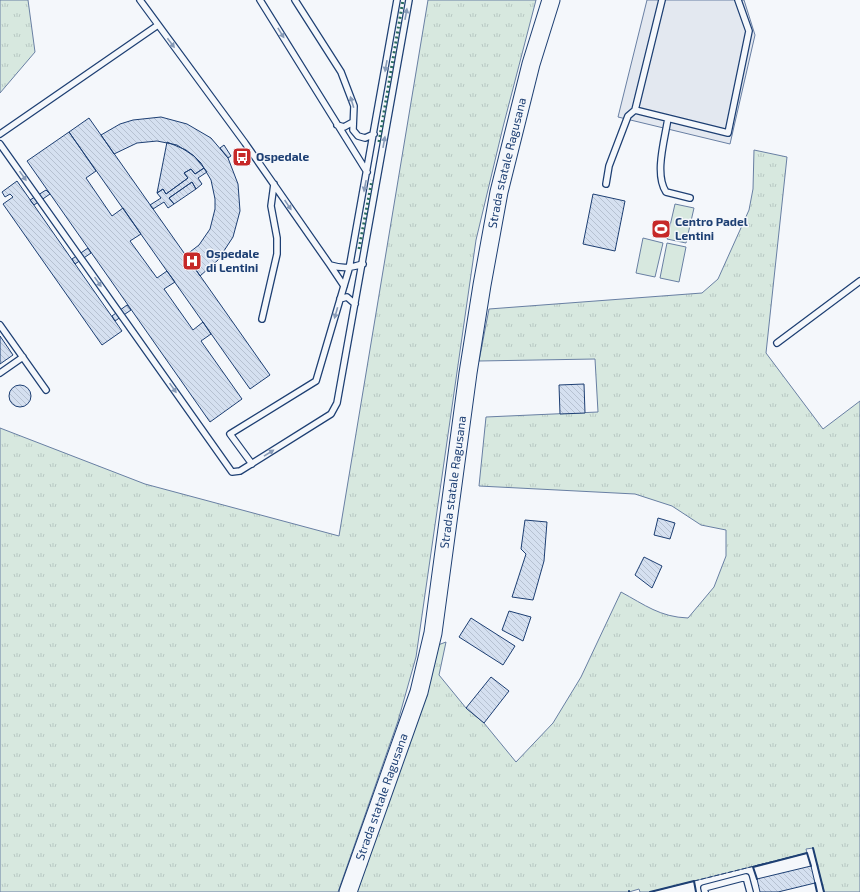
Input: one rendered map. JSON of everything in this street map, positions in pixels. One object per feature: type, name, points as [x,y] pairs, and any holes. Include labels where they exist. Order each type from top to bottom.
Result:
[{"type":"main road","points":[[531,64],[543,0]]},
{"type":"main road","points":[[531,64],[551,0]]},
{"type":"main road","name":"Strada statale Ragusana","points":[[348,892],[419,692],[433,633],[468,373],[482,285],[499,192],[531,64]]},
{"type":"lane","points":[[140,0],[274,184],[344,286]]},
{"type":"lane","points":[[260,0],[367,172]]},
{"type":"lane","points":[[295,0],[341,72],[354,106],[353,130],[358,136],[365,138],[374,134]]},
{"type":"lane","points":[[252,464],[230,434],[316,382],[349,269],[397,0]]},
{"type":"lane","points":[[0,144],[232,472],[240,471],[331,414],[337,403],[409,0]]},
{"type":"lane","points":[[606,184],[609,166],[625,123],[628,116],[635,110],[662,0]]},
{"type":"lane","points":[[635,110],[728,133],[748,31],[738,0]]},
{"type":"lane","points":[[0,134],[158,25]]},
{"type":"lane","points":[[668,118],[660,173],[662,186],[666,192],[690,198]]},
{"type":"lane","points":[[337,126],[344,127],[353,122]]},
{"type":"lane","points":[[262,319],[277,254],[277,238],[271,206],[274,184]]},
{"type":"lane","points":[[330,265],[349,269],[363,264]]},
{"type":"lane","points":[[777,343],[860,281]]},
{"type":"lane","points":[[340,299],[347,297],[354,301],[355,304]]},
{"type":"lane","points":[[0,325],[46,390]]},
{"type":"lane","points":[[0,373],[23,357]]},
{"type":"lane","points":[[705,892],[704,888],[746,877],[750,892]]},
{"type":"green space","points":[[0,0],[28,0],[35,52],[0,93]]},
{"type":"green space","points":[[428,0],[536,0],[503,127],[476,240],[416,657],[398,721],[338,892],[0,892],[0,428],[145,484],[339,536]]},
{"type":"green space","points":[[754,150],[787,157],[766,353],[823,429],[860,401],[860,892],[824,892],[813,848],[806,849],[807,853],[650,892],[640,892],[639,889],[629,892],[357,892],[427,692],[438,645],[446,642],[439,675],[466,708],[484,723],[516,762],[553,723],[581,677],[621,592],[645,606],[661,613],[688,618],[714,587],[726,556],[726,530],[701,525],[672,506],[635,494],[479,486],[486,417],[598,412],[595,359],[479,361],[489,309],[702,293],[718,279],[749,210],[753,189]]},
{"type":"green space","points":[[675,204],[694,208],[686,243],[667,239]]},
{"type":"green space","points":[[643,238],[663,243],[655,277],[636,273]]},
{"type":"green space","points":[[667,243],[686,247],[679,282],[660,278]]},
{"type":"shaded area","points":[[647,0],[744,0],[755,35],[730,144],[618,117]]},
{"type":"building","points":[[161,117],[187,124],[211,138],[228,158],[238,184],[240,211],[233,237],[218,260],[200,276],[186,255],[199,245],[210,229],[215,209],[215,199],[211,180],[201,163],[194,156],[177,145],[157,141],[137,143],[114,154],[101,135],[120,124],[133,120]]},
{"type":"building","points":[[89,118],[270,375],[250,389],[69,132]]},
{"type":"building","points":[[69,132],[96,171],[86,178],[112,216],[123,208],[141,234],[130,241],[157,278],[167,271],[175,282],[164,289],[193,330],[203,322],[211,334],[201,341],[242,399],[210,422],[27,161]]},
{"type":"building","points":[[167,142],[186,150],[194,156],[204,168],[195,174],[191,169],[184,173],[188,178],[166,194],[163,189],[157,193]]},
{"type":"building","points":[[224,145],[231,156],[228,158],[220,148]]},
{"type":"building","points":[[204,168],[207,172],[198,178],[202,184],[196,189],[192,182],[169,198],[174,204],[168,208],[164,202],[153,209],[150,205],[161,198],[157,193],[163,189],[166,194],[188,178],[184,173],[191,169],[195,174]]},
{"type":"building","points":[[17,181],[122,331],[102,345],[3,204],[13,197],[10,194],[5,197],[2,192]]},
{"type":"building","points":[[192,182],[196,189],[174,204],[169,198]]},
{"type":"building","points":[[46,190],[50,194],[34,205],[30,200]]},
{"type":"building","points":[[593,194],[625,201],[615,251],[583,244]]},
{"type":"building","points":[[88,248],[91,253],[75,264],[72,259]]},
{"type":"building","points":[[127,305],[131,310],[115,321],[112,316]]},
{"type":"building","points":[[0,336],[13,355],[0,364]]},
{"type":"building","points":[[584,384],[585,413],[560,414],[559,385]]},
{"type":"building","points":[[20,385],[28,388],[31,396],[28,404],[20,407],[12,404],[9,396],[12,388]]},
{"type":"building","points":[[658,518],[675,523],[670,539],[654,535]]},
{"type":"building","points":[[525,520],[547,522],[544,561],[533,600],[512,597],[526,554],[521,549]]},
{"type":"building","points":[[644,557],[662,566],[652,588],[635,575]]},
{"type":"building","points":[[509,611],[531,617],[523,641],[502,630]]},
{"type":"building","points":[[471,618],[515,646],[503,665],[459,637]]},
{"type":"building","points":[[491,677],[509,691],[484,723],[466,708]]},
{"type":"building","points":[[811,866],[815,883],[778,892],[760,892],[757,879]]},
{"type":"hedge","points":[[379,142],[403,0]]},
{"type":"hedge","points":[[359,249],[372,180]]},
{"type":"fence","points":[[694,881],[807,853]]},
{"type":"wall","points":[[813,848],[824,892]]},
{"type":"wall","points":[[757,879],[753,867],[807,853],[811,866]]},
{"type":"wall","points":[[650,892],[694,881],[696,892]]},
{"type":"wall","points":[[815,883],[817,892]]},
{"type":"place","name":"Ospedale","points":[[242,157]]},
{"type":"place","name":"Centro Padel Lentini","points":[[661,229]]},
{"type":"place","name":"Ospedale di Lentini","points":[[192,261]]}]
